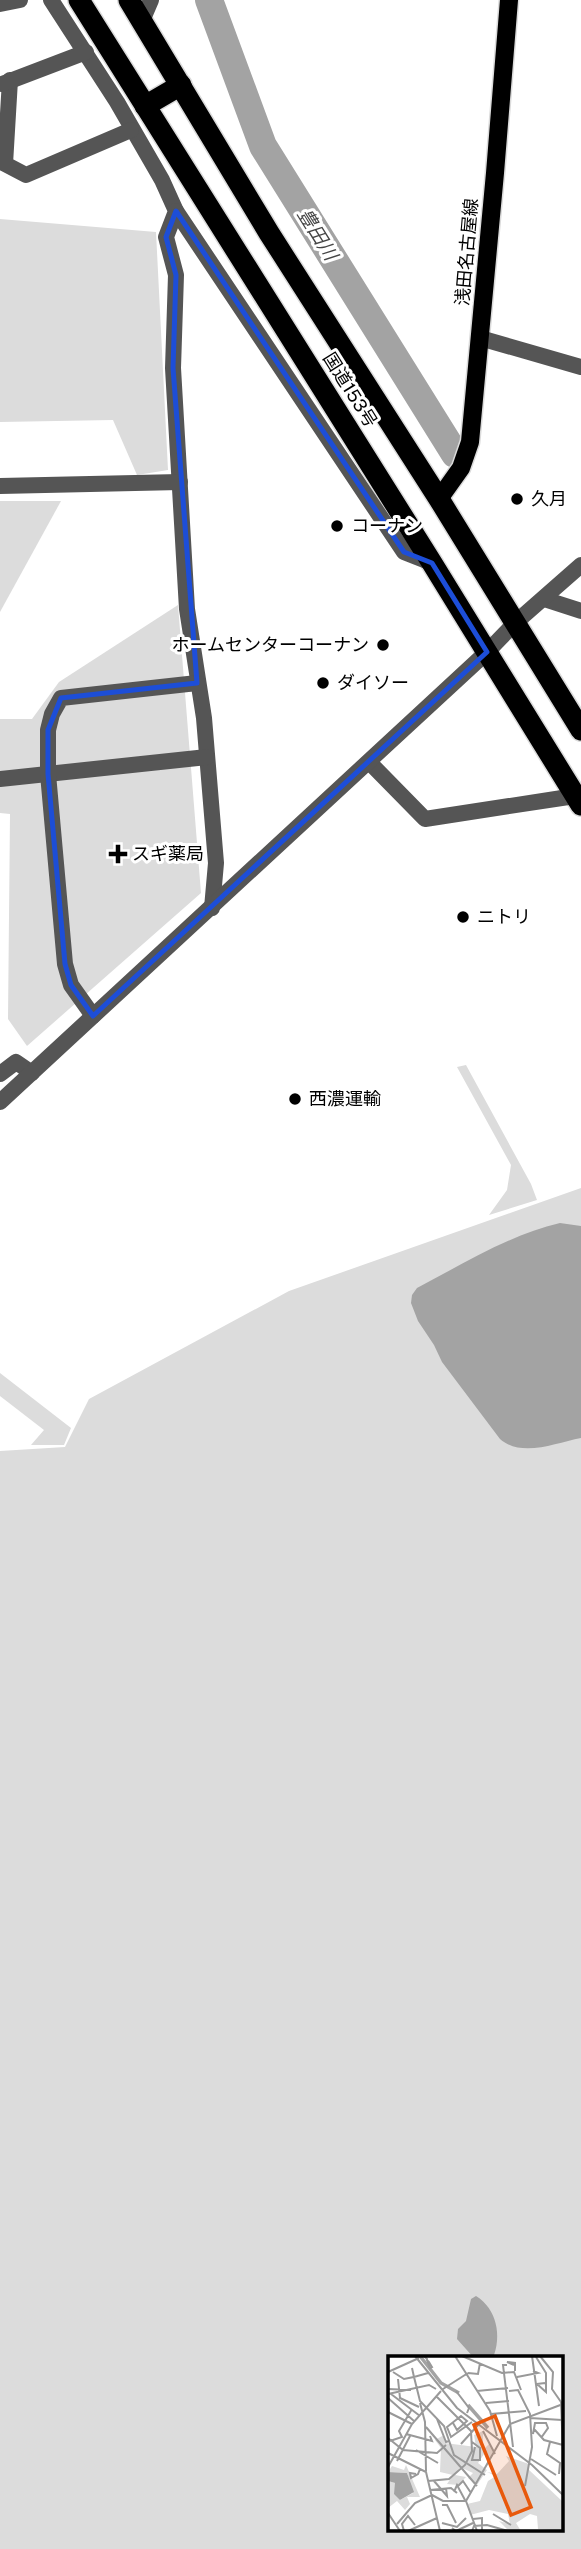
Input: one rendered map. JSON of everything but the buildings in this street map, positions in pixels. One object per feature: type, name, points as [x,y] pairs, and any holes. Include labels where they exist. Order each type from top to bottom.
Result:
[{"type":"highway","name":"国道153号","points":[[79,0],[578,801]]},
{"type":"highway","name":"国道153号","points":[[129,0],[269,233],[439,499],[581,730]]},
{"type":"highway","points":[[144,104],[181,85]]},
{"type":"main road","name":"浅田名古屋線","points":[[439,499],[461,468],[470,442],[509,0]]},
{"type":"street","points":[[0,4],[20,0]]},
{"type":"street","points":[[142,21],[151,0]]},
{"type":"street","points":[[56,4],[117,102],[162,180],[176,211],[404,552],[432,563]]},
{"type":"street","points":[[86,52],[5,82],[5,164],[26,175],[131,130]]},
{"type":"street","points":[[117,102],[126,99],[144,104]]},
{"type":"street","points":[[176,211],[166,237],[176,275],[173,368],[187,609],[204,718],[216,863],[212,908]]},
{"type":"street","points":[[230,291],[240,258]]},
{"type":"street","points":[[480,338],[581,367]]},
{"type":"street","points":[[0,486],[180,482]]},
{"type":"street","points":[[0,1102],[369,762],[515,623],[581,565]]},
{"type":"street","points":[[544,599],[581,611]]},
{"type":"street","points":[[93,1016],[71,985],[65,964],[48,774],[48,730],[52,714],[61,698],[197,683]]},
{"type":"street","points":[[0,779],[207,757]]},
{"type":"street","points":[[369,762],[425,819],[578,801]]},
{"type":"street","points":[[0,1074],[8,1060],[32,1073]]},
{"type":"highlighted area","points":[[176,211],[404,552],[432,563],[487,652],[93,1016],[71,985],[65,964],[48,774],[48,730],[61,698],[197,683],[173,368],[176,275],[166,237]]},
{"type":"shaded area","points":[[0,219],[156,232],[168,470],[137,475],[113,420],[0,422]]},
{"type":"shaded area","points":[[0,501],[61,501],[0,612]]},
{"type":"shaded area","points":[[178,605],[201,893],[27,1046],[8,1019],[10,814],[0,813],[0,719],[32,719],[59,682]]},
{"type":"shaded area","points":[[466,1065],[531,1184],[537,1200],[489,1215],[507,1190],[511,1165],[457,1067]]},
{"type":"shaded area","points":[[581,1188],[581,2549],[0,2549],[0,1451],[65,1447],[89,1399],[289,1291]]},
{"type":"shaded area","points":[[560,1223],[581,1226],[581,1438],[539,1448],[518,1448],[500,1439],[442,1362],[418,1321],[411,1303],[412,1295],[417,1288],[487,1251],[541,1228]]},
{"type":"shaded area","points":[[0,1373],[71,1428],[64,1445],[31,1445],[44,1430],[0,1396]]},
{"type":"shaded area","points":[[476,2296],[483,2301],[493,2316],[497,2332],[494,2356],[472,2356],[457,2339],[458,2329],[466,2321],[471,2299]]},
{"type":"waterway","name":"豊田川","points":[[209,0],[263,146],[455,454]]},
{"type":"place","name":"久月","points":[[517,499]]},
{"type":"place","name":"コーナン","points":[[337,526]]},
{"type":"place","name":"ホームセンターコーナン","points":[[383,645]]},
{"type":"place","name":"ダイソー","points":[[323,683]]},
{"type":"place","name":"スギ薬局","points":[[118,854]]},
{"type":"place","name":"ニトリ","points":[[463,917]]},
{"type":"place","name":"西濃運輸","points":[[295,1099]]}]
